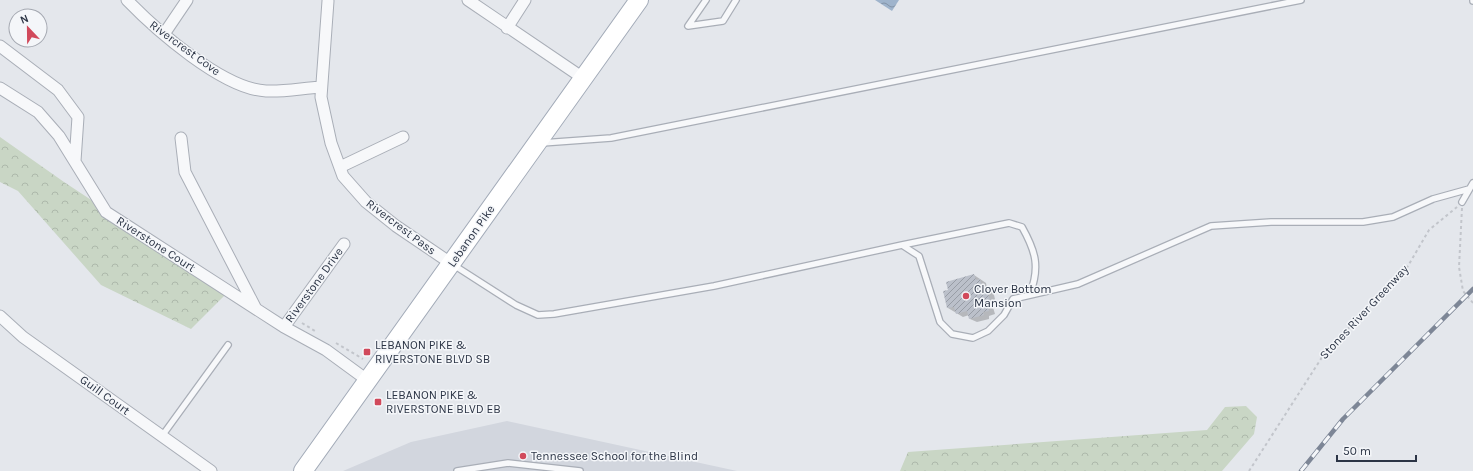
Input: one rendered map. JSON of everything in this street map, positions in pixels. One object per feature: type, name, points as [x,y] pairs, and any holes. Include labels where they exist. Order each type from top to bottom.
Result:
[{"type":"main road","name":"Lebanon Pike","points":[[303,471],[639,0]]},
{"type":"street","name":"Rivercrest Cove","points":[[127,0],[149,22],[164,34],[216,72],[241,85],[266,91],[321,87]]},
{"type":"street","points":[[164,34],[187,0]]},
{"type":"street","points":[[468,0],[507,28],[583,78]]},
{"type":"street","points":[[507,28],[525,0]]},
{"type":"street","name":"Rivercrest Pass","points":[[328,1],[321,97],[331,143],[343,176],[366,202],[396,226],[452,264]]},
{"type":"street","points":[[0,46],[58,90],[78,117],[75,161]]},
{"type":"street","name":"Riverstone Court","points":[[0,88],[38,112],[59,136],[106,212],[284,327],[326,350],[368,380]]},
{"type":"street","points":[[340,167],[402,136]]},
{"type":"street","name":"Riverstone Court","points":[[181,138],[186,172],[256,308]]},
{"type":"street","name":"Riverstone Drive","points":[[284,327],[344,244]]},
{"type":"street","name":"Guill Court","points":[[0,316],[23,337],[211,471]]},
{"type":"lane","points":[[706,0],[688,26],[723,21],[736,0]]},
{"type":"lane","points":[[536,143],[611,138],[1301,0]]},
{"type":"lane","points":[[1462,202],[1473,183]]},
{"type":"lane","points":[[902,245],[919,256],[940,322],[952,334],[973,338],[988,331],[1004,315],[1013,299],[1078,284],[1211,226],[1271,222],[1363,222],[1393,216],[1433,199],[1470,190]]},
{"type":"lane","points":[[452,264],[516,305],[538,315],[554,314],[714,286],[1009,222],[1022,227],[1033,246],[1036,277],[1030,294]]},
{"type":"lane","points":[[162,436],[228,345]]},
{"type":"lane","points":[[457,471],[508,463],[580,471]]},
{"type":"path","points":[[1462,202],[1459,267],[1463,291],[1473,303]]},
{"type":"path","name":"Stones River Greenway","points":[[1249,471],[1326,351],[1405,271],[1429,230],[1462,202]]},
{"type":"shaded area","name":"Tennessee School for the Blind","points":[[507,421],[737,471],[343,471],[411,442]]},
{"type":"green space","points":[[0,137],[64,182],[229,291],[191,329],[101,285],[18,191],[0,182]]},
{"type":"green space","points":[[1246,406],[1257,417],[1254,434],[1222,471],[900,471],[908,452],[1207,430],[1225,407]]},
{"type":"water","points":[[875,0],[899,0],[892,11]]},
{"type":"building","name":"Clover Bottom Mansion","points":[[974,274],[976,280],[980,279],[982,288],[986,287],[990,300],[986,301],[989,311],[983,312],[984,315],[969,319],[967,311],[956,314],[954,307],[947,308],[943,291],[948,290],[946,282]]},
{"type":"railway","points":[[1301,471],[1343,419],[1473,289]]},
{"type":"place","name":"Clover Bottom Mansion","points":[[966,296]]},
{"type":"place","name":"LEBANON PIKE & RIVERSTONE BLVD SB","points":[[367,352]]},
{"type":"place","name":"LEBANON PIKE & RIVERSTONE BLVD EB","points":[[378,402]]},
{"type":"place","name":"Tennessee School for the Blind","points":[[523,456]]}]
